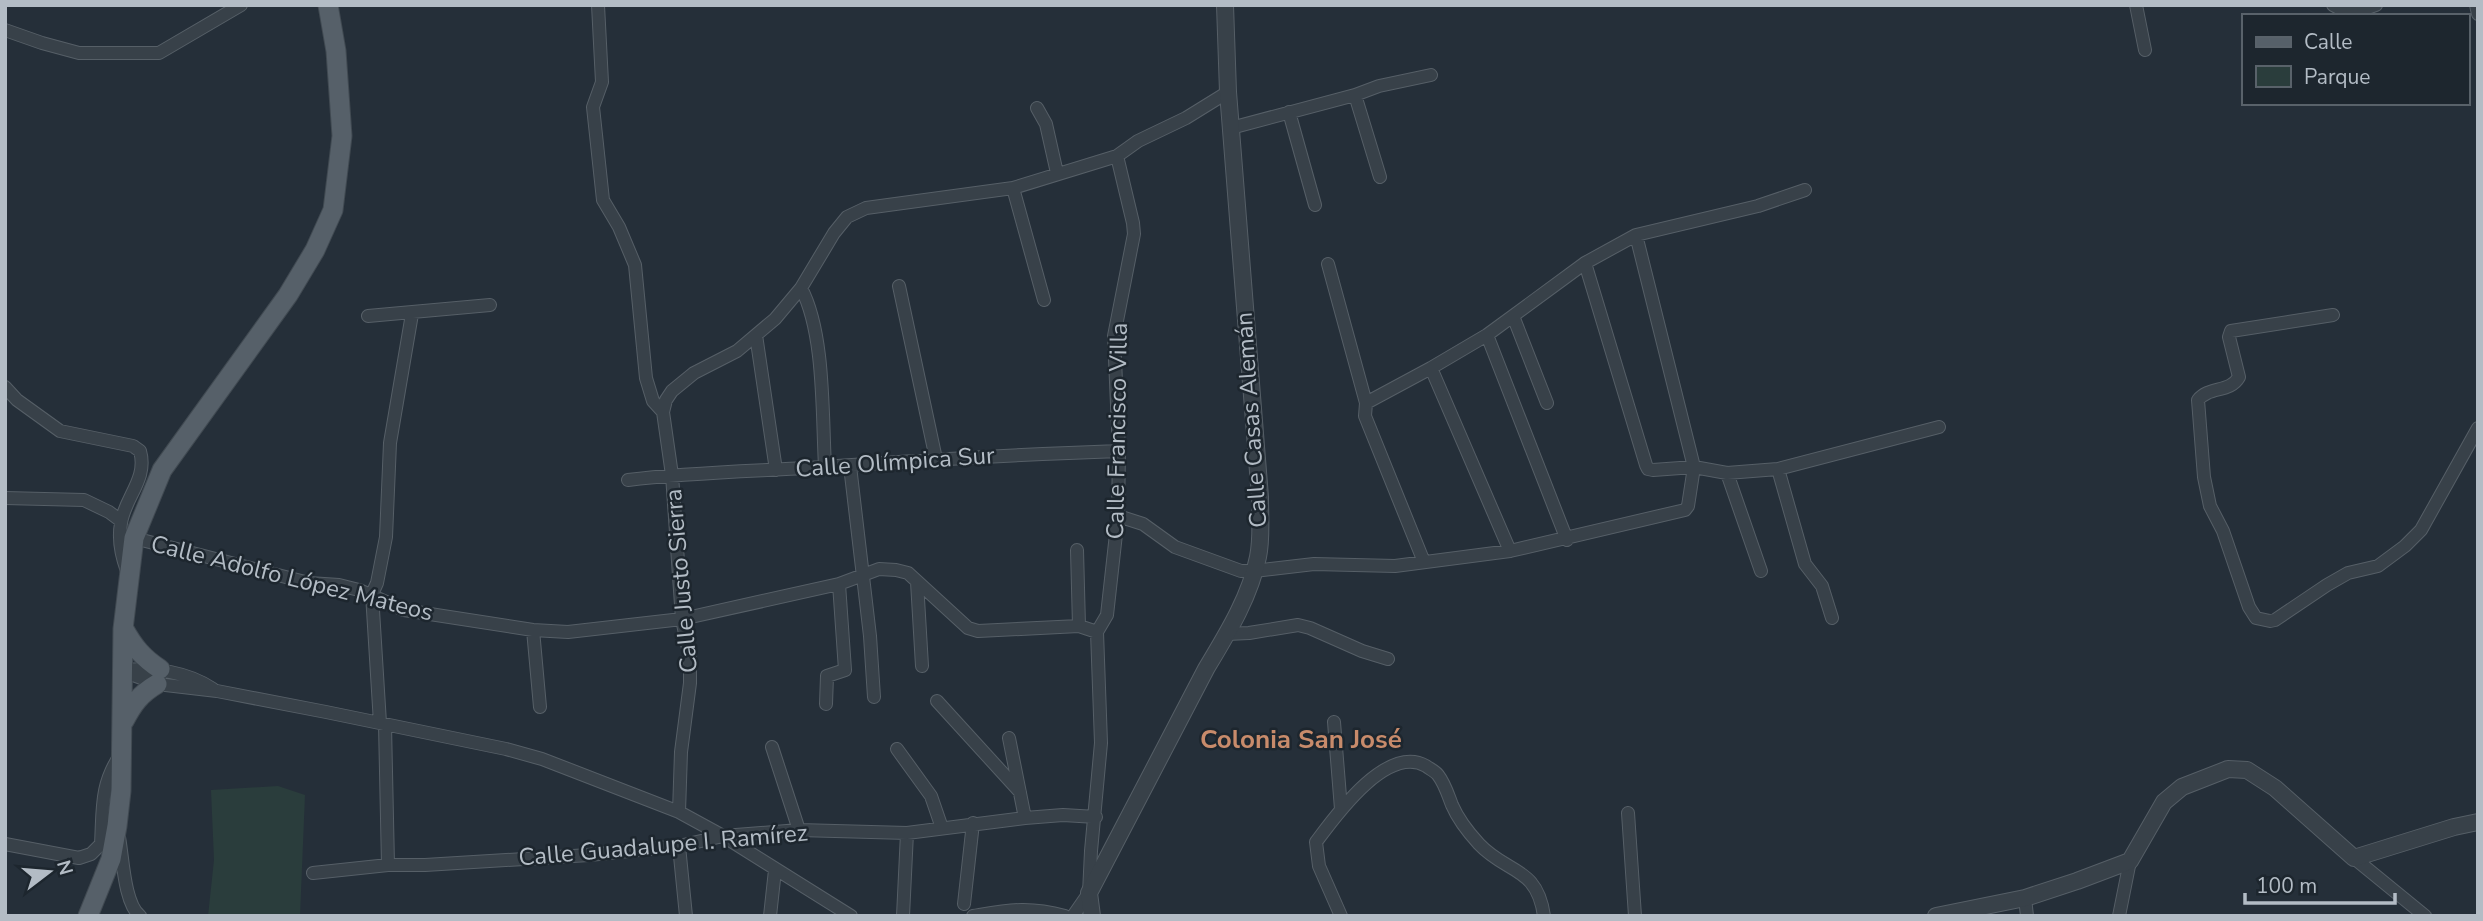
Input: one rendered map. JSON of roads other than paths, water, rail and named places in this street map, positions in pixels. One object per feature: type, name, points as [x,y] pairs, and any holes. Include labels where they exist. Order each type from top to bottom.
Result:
[{"type":"main road","points":[[88,916],[111,859],[117,827],[121,791],[123,629],[134,538],[162,470],[288,295],[315,250],[333,209],[342,136],[336,51],[328,5]]},
{"type":"main road","points":[[122,725],[133,703],[159,677],[136,650],[123,629]]},
{"type":"street","points":[[5,30],[79,52],[159,53],[241,5]]},
{"type":"street","name":"Calle Justo Sierra","points":[[597,5],[603,82],[593,107],[603,200],[620,228],[635,265],[648,389],[653,401],[663,412],[672,475],[682,619],[688,647],[690,683],[681,752],[679,813]]},
{"type":"street","name":"Calle Casas Alemán","points":[[1073,916],[1089,893],[1206,669],[1227,635],[1259,554],[1259,497],[1228,92],[1225,5]]},
{"type":"street","points":[[2136,5],[2144,50]]},
{"type":"street","points":[[2333,5],[2341,10],[2355,12],[2376,5]]},
{"type":"street","points":[[2476,5],[2478,14]]},
{"type":"street","points":[[1231,128],[1356,95],[1379,86],[1431,75]]},
{"type":"street","points":[[663,412],[672,391],[694,373],[737,351],[775,319],[801,288],[834,233],[847,217],[866,208],[1013,188],[1117,156],[1138,141],[1186,118],[1228,92]]},
{"type":"street","points":[[1356,95],[1380,177]]},
{"type":"street","points":[[1037,108],[1046,124],[1058,173]]},
{"type":"street","points":[[1289,112],[1315,205]]},
{"type":"street","name":"Calle Francisco Villa","points":[[1092,916],[1089,893],[1091,851],[1101,744],[1097,632],[1107,615],[1118,516],[1119,451],[1114,336],[1133,234],[1133,223],[1117,156]]},
{"type":"street","points":[[1013,188],[1044,300]]},
{"type":"street","points":[[1366,403],[1487,335],[1585,263],[1636,235],[1758,206],[1805,190]]},
{"type":"street","points":[[1118,516],[1143,524],[1175,547],[1241,571],[1254,571],[1314,564],[1395,566],[1510,551],[1567,540],[1685,510],[1688,506],[1694,467],[1636,235]]},
{"type":"street","points":[[1585,263],[1648,469],[1694,467],[1727,474],[1778,469],[1939,427]]},
{"type":"street","points":[[1328,264],[1366,403],[1365,416],[1424,562]]},
{"type":"street","points":[[900,286],[936,459]]},
{"type":"street","points":[[801,288],[806,297],[816,337],[825,466]]},
{"type":"street","points":[[368,316],[490,305]]},
{"type":"street","points":[[388,865],[382,724],[372,594],[379,576],[386,537],[390,443],[412,314]]},
{"type":"street","points":[[2333,315],[2231,331],[2229,337],[2239,377],[2233,386],[2204,393],[2198,400],[2204,477],[2213,513],[2223,531],[2249,607],[2256,618],[2270,621],[2284,616],[2312,594],[2348,573],[2378,566],[2405,546],[2421,530],[2478,428]]},
{"type":"street","points":[[1513,316],[1547,403]]},
{"type":"street","points":[[755,335],[776,470]]},
{"type":"street","points":[[1487,335],[1567,540]]},
{"type":"street","points":[[1431,368],[1510,551]]},
{"type":"street","points":[[5,387],[17,401],[60,431],[133,446],[139,451],[142,471],[121,521],[120,548],[128,575]]},
{"type":"street","name":"Calle Olímpica Sur","points":[[628,480],[936,459],[1119,451]]},
{"type":"street","points":[[850,466],[870,636],[874,697]]},
{"type":"street","points":[[1778,469],[1805,564],[1822,586],[1832,618]]},
{"type":"street","points":[[1727,474],[1761,571]]},
{"type":"street","points":[[5,498],[84,500],[121,521]]},
{"type":"street","name":"Calle Adolfo López Mateos","points":[[134,538],[297,580],[339,585],[372,594],[404,610],[533,629],[568,632],[682,619],[839,584],[879,569],[908,573],[968,628],[978,631],[1079,626],[1097,632]]},
{"type":"street","points":[[1077,550],[1079,626]]},
{"type":"street","points":[[917,582],[922,666]]},
{"type":"street","points":[[826,705],[827,676],[845,670],[839,584]]},
{"type":"street","points":[[1227,635],[1298,625],[1388,659]]},
{"type":"street","points":[[533,629],[540,707]]},
{"type":"street","points":[[122,671],[208,685],[217,691],[506,749],[542,759],[679,813],[723,836],[851,916]]},
{"type":"street","points":[[937,701],[1020,792]]},
{"type":"street","points":[[1334,722],[1341,809]]},
{"type":"street","points":[[1009,737],[1025,818]]},
{"type":"street","points":[[772,747],[799,830]]},
{"type":"street","points":[[897,749],[931,796],[942,828]]},
{"type":"street","points":[[5,844],[79,858],[91,854],[101,844],[104,790],[109,771],[121,754]]},
{"type":"street","points":[[1340,916],[1323,878],[1316,842],[1341,809],[1387,767],[1404,761],[1417,761],[1437,773],[1459,819],[1482,847],[1528,878],[1541,899],[1544,916]]},
{"type":"street","points":[[2119,916],[2130,861],[2164,802],[2182,787],[2228,769],[2246,770],[2275,788],[2425,916]]},
{"type":"street","points":[[1628,813],[1635,916]]},
{"type":"street","name":"Calle Guadalupe I. Ramírez","points":[[313,873],[388,865],[589,855],[679,846],[723,836],[799,830],[907,833],[1025,818],[1063,815],[1096,817]]},
{"type":"street","points":[[2354,858],[2478,822]]},
{"type":"street","points":[[964,904],[973,823]]},
{"type":"street","points":[[117,827],[129,901],[140,916]]},
{"type":"street","points":[[903,916],[907,833]]},
{"type":"street","points":[[679,846],[686,916]]},
{"type":"street","points":[[1936,916],[2025,898],[2130,861]]},
{"type":"street","points":[[770,916],[775,870]]},
{"type":"street","points":[[2025,898],[2027,916]]},
{"type":"street","points":[[974,916],[1035,908],[1065,916]]},
{"type":"district","name":"Colonia San José","points":[[1301,739]]}]
